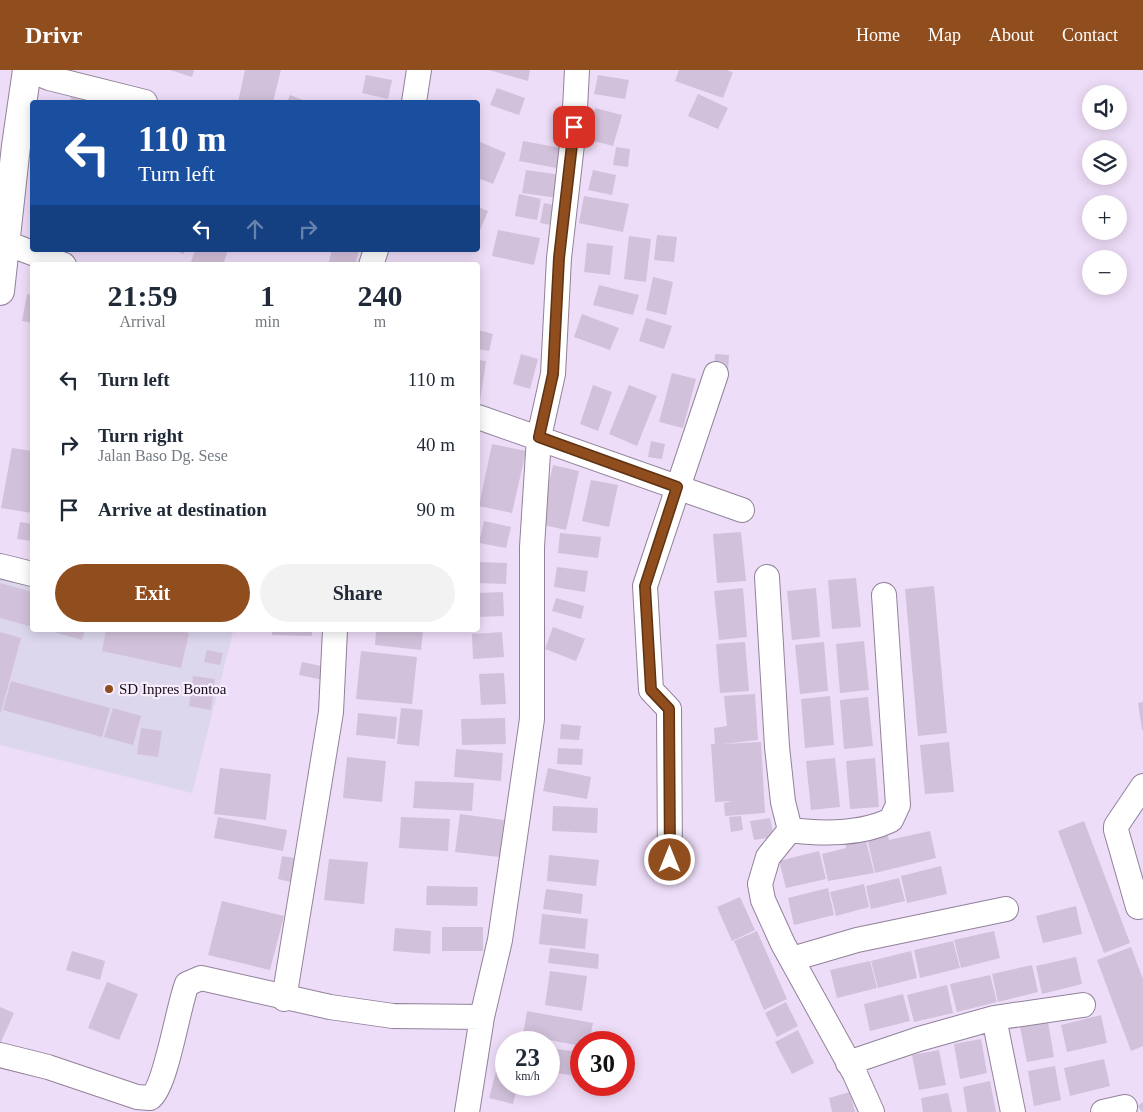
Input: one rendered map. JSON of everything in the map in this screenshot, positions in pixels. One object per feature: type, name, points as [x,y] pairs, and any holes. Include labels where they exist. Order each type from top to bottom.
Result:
[{"type":"main road","points":[[0,292],[16,146],[28,70]]},
{"type":"street","points":[[28,70],[49,78],[137,100]]},
{"type":"street","points":[[414,100],[419,70]]},
{"type":"street","points":[[467,1112],[482,1017],[500,940],[532,719],[532,547],[539,437],[553,374],[559,258],[574,127],[577,70]]},
{"type":"street","points":[[6,243],[56,262]]},
{"type":"street","points":[[670,860],[669,709],[651,690],[645,586],[716,374]]},
{"type":"street","points":[[480,418],[742,510]]},
{"type":"street","points":[[0,566],[30,574]]},
{"type":"street","points":[[767,577],[777,747],[783,802],[790,830]]},
{"type":"street","points":[[790,830],[818,834],[862,829],[891,820],[898,806],[884,595]]},
{"type":"street","points":[[284,999],[331,712],[335,632]]},
{"type":"street","points":[[1141,911],[1116,830],[1143,786]]},
{"type":"street","points":[[790,830],[768,857],[760,884],[762,900],[872,1112]]},
{"type":"street","points":[[792,959],[857,940],[1006,909]]},
{"type":"street","points":[[0,1055],[48,1067],[145,1099],[154,1095],[160,1083],[187,984],[201,978],[284,999],[394,1016],[482,1017]]},
{"type":"street","points":[[848,1063],[919,1039],[994,1018],[1083,1005]]},
{"type":"street","points":[[994,1018],[1013,1112]]},
{"type":"shaded area","name":"SD Inpres Bontoa","points":[[0,574],[30,582],[30,632],[233,632],[192,793],[0,745]]},
{"type":"building","points":[[170,70],[194,70],[192,77]]},
{"type":"building","points":[[245,70],[281,70],[274,100],[238,100]]},
{"type":"building","points":[[489,70],[530,70],[528,81]]},
{"type":"building","points":[[679,70],[726,70],[733,72],[723,98],[675,81]]},
{"type":"building","points":[[366,75],[392,80],[388,99],[362,93]]},
{"type":"building","points":[[598,75],[629,80],[625,99],[594,94]]},
{"type":"building","points":[[497,88],[525,98],[519,115],[490,105]]},
{"type":"building","points":[[72,92],[110,100],[70,100]]},
{"type":"building","points":[[698,94],[728,108],[718,129],[688,116]]},
{"type":"building","points":[[290,95],[303,100],[288,100]]},
{"type":"building","points":[[595,108],[622,115],[613,146],[586,139]]},
{"type":"building","points":[[523,141],[566,149],[562,169],[519,161]]},
{"type":"building","points":[[480,142],[506,153],[493,184],[480,179]]},
{"type":"building","points":[[616,147],[630,149],[628,167],[613,165]]},
{"type":"building","points":[[526,170],[562,175],[558,198],[522,193]]},
{"type":"building","points":[[593,170],[616,175],[612,195],[588,190]]},
{"type":"building","points":[[519,194],[541,199],[537,220],[515,216]]},
{"type":"building","points":[[584,196],[629,204],[623,232],[579,223]]},
{"type":"building","points":[[544,203],[554,205],[551,225],[540,223]]},
{"type":"building","points":[[480,208],[488,211],[480,230]]},
{"type":"building","points":[[498,230],[540,238],[534,265],[492,256]]},
{"type":"building","points":[[657,235],[677,237],[674,262],[654,260]]},
{"type":"building","points":[[629,236],[651,239],[646,282],[624,279]]},
{"type":"building","points":[[587,243],[613,246],[610,275],[584,272]]},
{"type":"building","points":[[194,252],[227,252],[224,262],[191,262]]},
{"type":"building","points":[[331,252],[358,252],[356,262],[329,262]]},
{"type":"building","points":[[653,277],[673,282],[666,315],[646,310]]},
{"type":"building","points":[[599,285],[639,295],[633,315],[593,305]]},
{"type":"building","points":[[27,294],[30,295],[30,323],[22,321]]},
{"type":"building","points":[[582,314],[619,328],[610,350],[574,337]]},
{"type":"building","points":[[646,318],[672,326],[664,349],[639,341]]},
{"type":"building","points":[[480,331],[493,334],[489,351],[480,349]]},
{"type":"building","points":[[521,354],[538,359],[530,389],[513,384]]},
{"type":"building","points":[[715,354],[729,355],[728,371],[714,370]]},
{"type":"building","points":[[480,360],[486,361],[480,401]]},
{"type":"building","points":[[672,373],[696,379],[683,428],[659,422]]},
{"type":"building","points":[[593,385],[612,392],[598,431],[580,424]]},
{"type":"building","points":[[629,385],[657,396],[637,446],[609,434]]},
{"type":"building","points":[[651,441],[665,444],[662,459],[648,457]]},
{"type":"building","points":[[492,444],[526,451],[512,513],[480,506]]},
{"type":"building","points":[[12,448],[30,451],[30,513],[1,508]]},
{"type":"building","points":[[553,465],[579,471],[566,530],[539,524]]},
{"type":"building","points":[[591,480],[618,485],[609,527],[582,521]]},
{"type":"building","points":[[484,521],[511,527],[506,548],[480,543]]},
{"type":"building","points":[[20,522],[30,524],[30,541],[17,539]]},
{"type":"building","points":[[741,532],[746,581],[717,583],[713,534]]},
{"type":"building","points":[[560,533],[601,537],[598,558],[558,553]]},
{"type":"building","points":[[480,562],[507,563],[506,584],[480,583]]},
{"type":"building","points":[[557,567],[588,571],[585,592],[554,587]]},
{"type":"building","points":[[856,578],[861,627],[832,629],[828,580]]},
{"type":"building","points":[[0,583],[30,591],[30,626],[0,618]]},
{"type":"building","points":[[934,586],[947,733],[918,736],[905,589]]},
{"type":"building","points":[[743,588],[747,637],[719,640],[714,591]]},
{"type":"building","points":[[816,588],[820,637],[792,640],[787,591]]},
{"type":"building","points":[[503,592],[504,616],[480,617],[480,593]]},
{"type":"building","points":[[556,598],[584,606],[581,619],[552,611]]},
{"type":"building","points":[[553,627],[585,639],[576,661],[545,649]]},
{"type":"building","points":[[0,632],[21,638],[1,712],[0,712]]},
{"type":"building","points":[[54,632],[84,632],[82,640]]},
{"type":"building","points":[[106,632],[189,633],[181,668],[102,651]]},
{"type":"building","points":[[272,632],[312,632],[312,636],[272,635]]},
{"type":"building","points":[[376,632],[423,632],[421,650],[375,645]]},
{"type":"building","points":[[502,632],[504,657],[473,659],[472,634]]},
{"type":"building","points":[[864,641],[869,690],[840,693],[836,644]]},
{"type":"building","points":[[745,642],[749,691],[720,693],[716,644]]},
{"type":"building","points":[[824,642],[828,691],[800,694],[795,645]]},
{"type":"building","points":[[207,650],[223,653],[220,665],[204,662]]},
{"type":"building","points":[[361,651],[417,657],[412,704],[356,699]]},
{"type":"building","points":[[302,662],[326,667],[323,680],[299,675]]},
{"type":"building","points":[[504,673],[506,704],[481,705],[479,674]]},
{"type":"building","points":[[193,676],[215,679],[211,710],[189,706]]},
{"type":"building","points":[[11,681],[110,708],[102,737],[3,710]]},
{"type":"building","points":[[755,694],[758,740],[722,744],[761,742],[765,813],[725,816],[724,803],[732,801],[715,802],[711,744],[715,744],[714,728],[727,726],[724,696]]},
{"type":"building","points":[[830,696],[834,745],[805,748],[801,699]]},
{"type":"building","points":[[868,697],[873,746],[844,749],[840,700]]},
{"type":"building","points":[[1143,702],[1143,730],[1142,730],[1138,703]]},
{"type":"building","points":[[113,708],[141,716],[133,745],[104,737]]},
{"type":"building","points":[[401,708],[423,710],[419,746],[397,744]]},
{"type":"building","points":[[358,713],[397,717],[395,739],[356,735]]},
{"type":"building","points":[[505,718],[506,744],[462,745],[461,719]]},
{"type":"building","points":[[561,724],[581,726],[579,740],[560,739]]},
{"type":"building","points":[[141,728],[162,731],[158,757],[137,754]]},
{"type":"building","points":[[949,742],[954,792],[925,794],[920,745]]},
{"type":"building","points":[[558,748],[583,749],[582,765],[557,764]]},
{"type":"building","points":[[456,749],[503,753],[501,781],[454,777]]},
{"type":"building","points":[[347,757],[386,761],[382,802],[343,798]]},
{"type":"building","points":[[835,758],[840,807],[811,810],[806,761]]},
{"type":"building","points":[[875,758],[879,807],[850,809],[846,761]]},
{"type":"building","points":[[220,768],[271,774],[266,820],[214,814]]},
{"type":"building","points":[[548,768],[591,777],[587,799],[543,791]]},
{"type":"building","points":[[415,781],[474,783],[472,811],[413,808]]},
{"type":"building","points":[[553,806],[598,808],[597,833],[552,831]]},
{"type":"building","points":[[460,814],[504,820],[500,857],[455,852]]},
{"type":"building","points":[[741,816],[743,830],[731,832],[729,817]]},
{"type":"building","points":[[218,817],[287,830],[283,851],[214,838]]},
{"type":"building","points":[[401,817],[450,819],[448,851],[399,848]]},
{"type":"building","points":[[770,818],[774,837],[754,840],[750,821]]},
{"type":"building","points":[[1084,821],[1130,943],[1104,953],[1058,831]]},
{"type":"building","points":[[886,828],[889,840],[930,831],[936,858],[875,873],[866,833]]},
{"type":"building","points":[[864,833],[874,873],[828,881],[822,854],[846,848],[844,838]]},
{"type":"building","points":[[819,851],[826,879],[786,888],[779,861]]},
{"type":"building","points":[[549,855],[599,860],[596,886],[547,881]]},
{"type":"building","points":[[282,856],[295,858],[291,882],[278,879]]},
{"type":"building","points":[[329,859],[368,862],[364,904],[324,900]]},
{"type":"building","points":[[941,866],[947,894],[907,903],[901,876]]},
{"type":"building","points":[[899,878],[905,901],[871,909],[866,886]]},
{"type":"building","points":[[864,884],[869,907],[836,916],[830,892]]},
{"type":"building","points":[[427,886],[478,887],[477,906],[426,905]]},
{"type":"building","points":[[828,888],[834,915],[794,925],[788,898]]},
{"type":"building","points":[[546,889],[583,894],[581,914],[543,909]]},
{"type":"building","points":[[740,897],[755,930],[732,941],[717,907]]},
{"type":"building","points":[[222,901],[284,916],[270,970],[208,955]]},
{"type":"building","points":[[1076,906],[1082,934],[1043,943],[1036,916]]},
{"type":"building","points":[[542,914],[588,919],[585,949],[539,944]]},
{"type":"building","points":[[442,927],[483,927],[483,951],[442,951]]},
{"type":"building","points":[[395,928],[431,931],[430,954],[393,951]]},
{"type":"building","points":[[757,931],[787,999],[764,1010],[734,941]]},
{"type":"building","points":[[994,931],[1000,958],[961,968],[954,940]]},
{"type":"building","points":[[953,941],[960,968],[920,978],[914,950]]},
{"type":"building","points":[[1131,947],[1143,979],[1143,1046],[1131,1051],[1097,960]]},
{"type":"building","points":[[550,948],[599,954],[598,969],[548,963]]},
{"type":"building","points":[[72,951],[105,961],[100,980],[66,970]]},
{"type":"building","points":[[911,951],[917,978],[878,988],[871,961]]},
{"type":"building","points":[[1076,957],[1082,984],[1042,994],[1036,966]]},
{"type":"building","points":[[870,961],[877,988],[837,998],[830,970]]},
{"type":"building","points":[[1032,965],[1038,992],[998,1002],[992,974]]},
{"type":"building","points":[[550,971],[587,976],[582,1011],[545,1005]]},
{"type":"building","points":[[990,975],[997,1002],[957,1012],[950,984]]},
{"type":"building","points":[[107,982],[138,994],[119,1040],[88,1028]]},
{"type":"building","points":[[947,985],[953,1013],[914,1022],[907,995]]},
{"type":"building","points":[[903,994],[910,1021],[870,1031],[864,1004]]},
{"type":"building","points":[[786,1002],[798,1026],[777,1037],[765,1013]]},
{"type":"building","points":[[0,1007],[14,1013],[0,1044]]},
{"type":"building","points":[[527,1011],[593,1023],[591,1031],[570,1031],[570,1044],[560,1042],[560,1031],[524,1031]]},
{"type":"building","points":[[1101,1015],[1107,1043],[1067,1052],[1061,1025]]},
{"type":"building","points":[[1048,1022],[1054,1057],[1027,1062],[1020,1027]]},
{"type":"building","points":[[798,1030],[814,1063],[792,1074],[775,1042]]},
{"type":"building","points":[[981,1039],[987,1073],[960,1079],[954,1044]]},
{"type":"building","points":[[560,1049],[570,1051],[570,1075],[560,1074]]},
{"type":"building","points":[[939,1050],[946,1085],[919,1090],[912,1055]]},
{"type":"building","points":[[1104,1059],[1110,1086],[1070,1096],[1064,1068]]},
{"type":"building","points":[[1055,1066],[1061,1100],[1034,1106],[1028,1071]]},
{"type":"building","points":[[495,1075],[495,1096],[515,1096],[513,1104],[489,1098]]},
{"type":"building","points":[[990,1081],[996,1112],[967,1112],[963,1087]]},
{"type":"building","points":[[850,1092],[855,1112],[832,1112],[829,1098]]},
{"type":"building","points":[[948,1093],[952,1112],[923,1112],[921,1098]]},
{"type":"building","points":[[1143,1102],[1143,1112],[1142,1112],[1138,1106]]},
{"type":"place","name":"SD Inpres Bontoa","points":[[109,689]]},
{"type":"route","points":[[574,127],[559,258],[553,374],[539,437],[677,487],[645,586],[651,690],[669,709],[670,860]]}]
